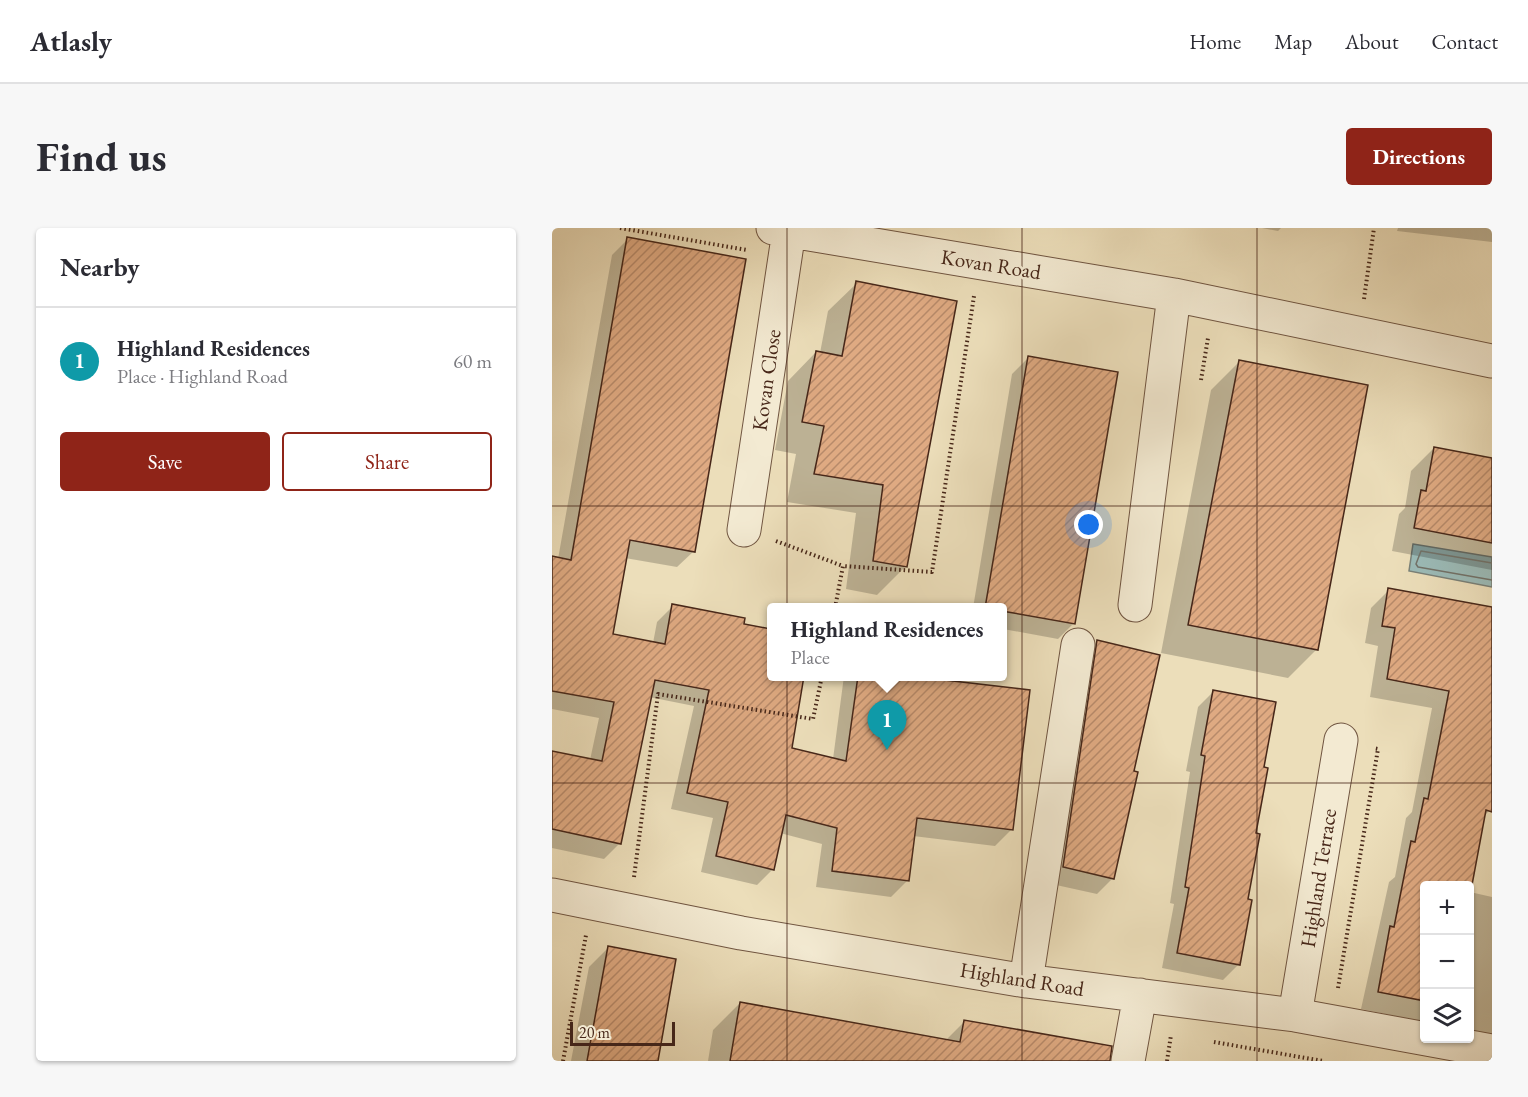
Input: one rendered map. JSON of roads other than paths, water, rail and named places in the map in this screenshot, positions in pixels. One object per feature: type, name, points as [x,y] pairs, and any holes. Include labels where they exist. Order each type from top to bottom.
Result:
[{"type":"street","name":"Kovan Road","points":[[781,230],[1174,295],[1492,361]]},
{"type":"street","name":"Kovan Close","points":[[744,530],[781,230]]},
{"type":"street","points":[[1135,605],[1174,295]]},
{"type":"street","points":[[1026,981],[1078,645]]},
{"type":"street","name":"Highland Terrace","points":[[1295,1016],[1341,740]]},
{"type":"street","name":"Highland Road","points":[[552,896],[741,933],[1026,981],[1295,1016],[1492,1051]]},
{"type":"street","points":[[1128,1061],[1140,995]]},
{"type":"water","points":[[1413,544],[1492,557],[1492,587],[1409,571]]},
{"type":"place","name":"Highland Residences","points":[[887,750]]}]
